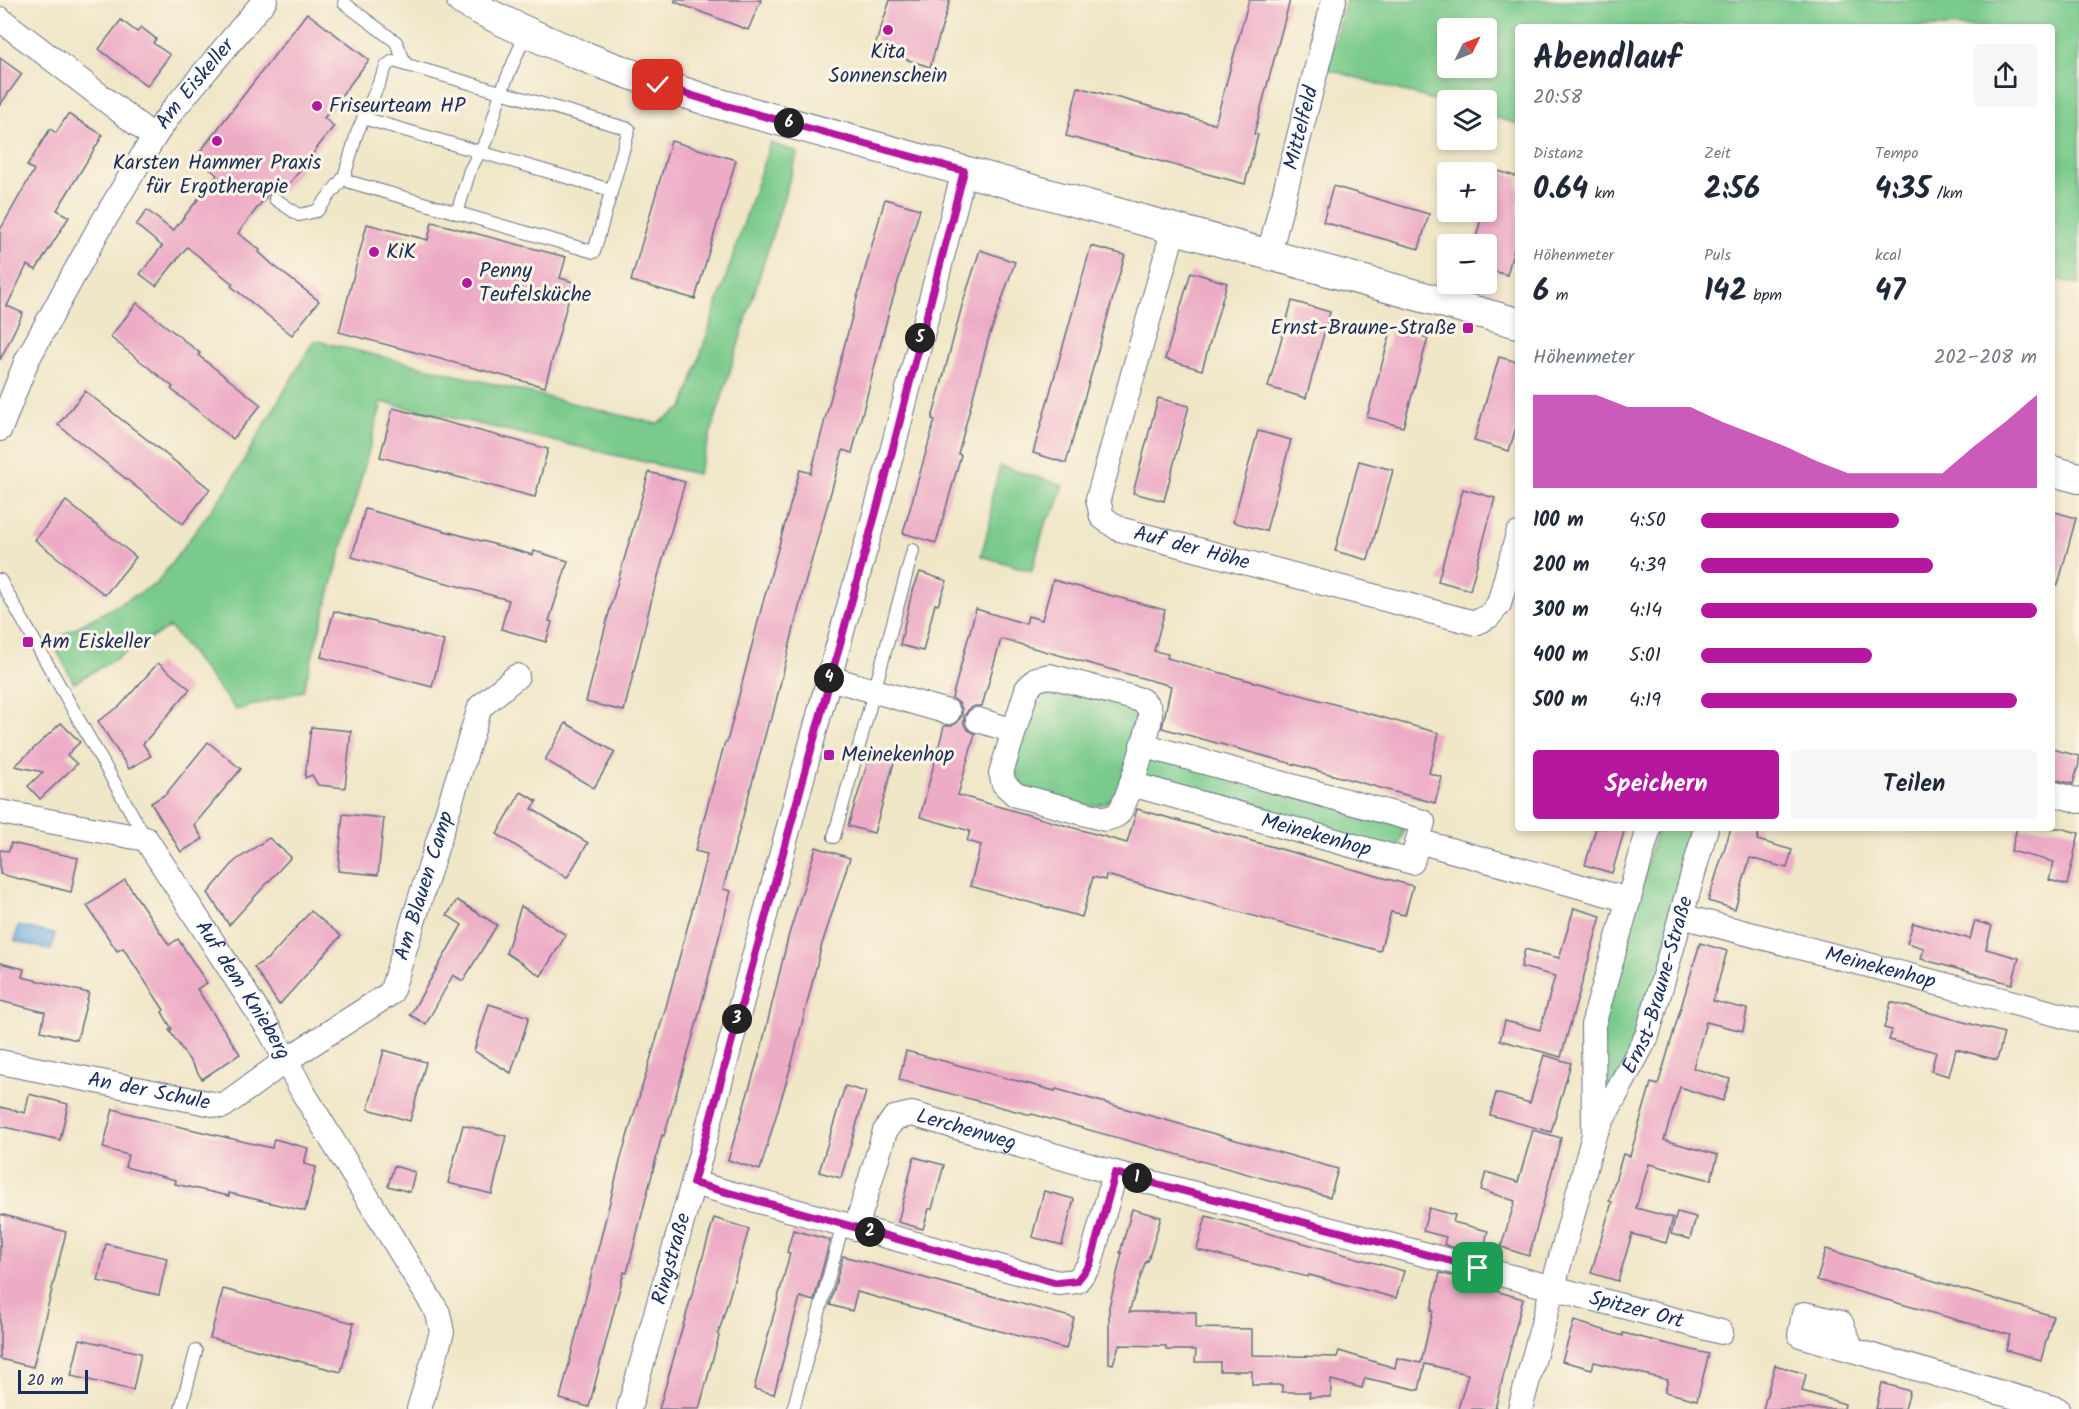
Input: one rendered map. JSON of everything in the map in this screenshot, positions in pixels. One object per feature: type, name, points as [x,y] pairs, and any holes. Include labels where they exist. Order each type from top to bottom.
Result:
[{"type":"street","name":"Am Eiskeller","points":[[0,429],[27,360],[97,232],[154,137],[172,111],[265,0]]},
{"type":"street","points":[[462,0],[526,33],[590,60],[716,103],[1515,322]]},
{"type":"street","name":"Mittelfeld","points":[[1269,254],[1334,0]]},
{"type":"street","points":[[0,19],[154,137]]},
{"type":"street","name":"Ringstraße","points":[[629,1409],[886,475],[964,171]]},
{"type":"street","name":"Auf der Höhe","points":[[1174,228],[1098,499],[1102,517],[1119,529],[1475,623],[1489,616],[1499,604],[1515,545]]},
{"type":"street","points":[[2055,472],[2079,478]]},
{"type":"street","name":"Am Blauen Camp","points":[[285,1061],[391,993],[480,707],[517,676]]},
{"type":"street","points":[[1050,676],[1141,700],[1149,706],[1150,714],[1142,745],[1126,803],[1118,814],[1105,819],[1016,795],[1004,784],[1001,773],[1027,689],[1036,679],[1050,676]]},
{"type":"street","points":[[829,678],[948,712]]},
{"type":"street","points":[[978,720],[1014,731]]},
{"type":"street","name":"Meinekenhop","points":[[1131,784],[1412,862],[1418,841],[1423,822],[1142,745]]},
{"type":"street","points":[[2055,794],[2079,801]]},
{"type":"street","points":[[0,812],[146,838]]},
{"type":"street","name":"Ernst-Braune-Straße","points":[[1594,1135],[1593,1025],[1648,831]]},
{"type":"street","name":"Ernst-Braune-Straße","points":[[1521,1409],[1594,1135],[1647,1036],[1705,831]]},
{"type":"street","name":"Auf dem Knieberg","points":[[146,838],[272,1034],[285,1061],[438,1313],[442,1332],[418,1409]]},
{"type":"street","points":[[1418,841],[1629,900]]},
{"type":"street","name":"Meinekenhop","points":[[1681,916],[2079,1020]]},
{"type":"street","name":"An der Schule","points":[[0,1062],[223,1106],[285,1061]]},
{"type":"street","name":"Lerchenweg","points":[[850,1226],[885,1131],[894,1118],[912,1114],[1115,1173],[1554,1288]]},
{"type":"street","points":[[693,1183],[1058,1283],[1077,1281],[1090,1264],[1115,1173]]},
{"type":"street","name":"Spitzer Ort","points":[[1554,1288],[1721,1332]]},
{"type":"street","points":[[1852,1350],[2056,1409]]},
{"type":"lane","points":[[344,3],[396,42],[406,65]]},
{"type":"lane","points":[[457,213],[470,170],[488,136],[501,92],[526,33]]},
{"type":"lane","points":[[275,199],[299,215],[317,211],[344,177],[363,118],[387,65],[393,61],[629,129],[594,252],[350,182],[344,177]]},
{"type":"lane","points":[[363,118],[611,190]]},
{"type":"lane","points":[[834,837],[913,550]]},
{"type":"lane","name":"Auf dem Knieberg","points":[[0,580],[146,838]]},
{"type":"lane","points":[[794,1406],[850,1226]]},
{"type":"lane","points":[[181,1409],[196,1351]]},
{"type":"green space","points":[[1346,0],[2079,0],[2079,285],[2055,278],[2055,24],[1515,24],[1515,123],[1497,118],[1497,90],[1437,90],[1437,101],[1327,69]]},
{"type":"green space","points":[[770,143],[798,152],[698,474],[382,402],[303,691],[236,710],[170,627],[74,683],[52,641],[156,584],[227,489],[314,340],[657,424],[683,408]]},
{"type":"green space","points":[[1000,466],[1063,485],[1057,507],[1046,521],[1032,571],[981,556],[991,519],[991,500]]},
{"type":"green space","points":[[1057,683],[1134,709],[1139,721],[1119,790],[1106,803],[1089,807],[1032,792],[1019,782],[1013,768],[1035,698],[1043,687]]},
{"type":"green space","points":[[1147,751],[1406,824],[1398,851],[1140,780]]},
{"type":"green space","points":[[1656,831],[1697,831],[1642,1032],[1601,1111],[1601,1027]]},
{"type":"water","points":[[18,926],[55,934],[51,950],[15,941]]},
{"type":"building","points":[[675,0],[761,0],[748,30],[675,2]]},
{"type":"building","name":"Kita Sonnenschein","points":[[890,0],[950,0],[930,67],[874,49]]},
{"type":"building","points":[[1249,0],[1290,0],[1254,134],[1258,135],[1245,184],[1066,136],[1078,87],[1215,124]]},
{"type":"building","points":[[307,13],[369,60],[324,118],[334,126],[283,192],[275,185],[238,233],[260,250],[259,252],[273,265],[319,301],[292,335],[187,247],[156,286],[140,274],[162,246],[136,225],[147,210],[173,231],[217,175],[196,157]]},
{"type":"building","points":[[121,20],[137,32],[141,27],[156,39],[153,43],[170,55],[147,86],[99,49]]},
{"type":"building","points":[[0,58],[22,74],[0,105]]},
{"type":"building","points":[[68,114],[103,135],[57,210],[69,217],[36,270],[27,265],[7,306],[23,313],[0,360],[0,230],[34,170],[27,166],[50,129],[56,133]]},
{"type":"building","points":[[671,141],[736,160],[695,299],[631,281]]},
{"type":"building","points":[[1497,171],[1515,176],[1515,245],[1507,275],[1497,272],[1497,234],[1477,234],[1480,222],[1497,222]]},
{"type":"building","points":[[1333,186],[1429,214],[1419,249],[1323,222]]},
{"type":"building","points":[[885,199],[920,209],[888,315],[852,453],[843,450],[804,587],[771,722],[769,721],[723,889],[731,891],[695,1029],[664,1136],[662,1135],[627,1273],[624,1272],[589,1407],[560,1399],[622,1154],[666,1007],[707,854],[695,851],[725,742],[727,742],[800,470],[811,473]]},
{"type":"building","points":[[432,222],[566,257],[560,278],[573,282],[545,387],[339,332],[367,224],[428,240]]},
{"type":"building","points":[[1091,246],[1125,255],[1066,463],[1033,453]]},
{"type":"building","points":[[980,250],[1015,262],[988,340],[958,454],[961,455],[936,543],[903,533],[935,420],[932,419],[963,302]]},
{"type":"building","points":[[1191,272],[1227,283],[1202,370],[1165,359]]},
{"type":"building","points":[[1292,301],[1330,312],[1306,398],[1268,387]]},
{"type":"building","points":[[137,303],[261,405],[233,439],[110,337]]},
{"type":"building","points":[[1392,328],[1428,338],[1403,427],[1367,417]]},
{"type":"building","points":[[1499,357],[1515,361],[1515,431],[1509,451],[1474,441]]},
{"type":"building","points":[[85,391],[210,489],[183,524],[58,425]]},
{"type":"building","points":[[1158,398],[1189,406],[1164,501],[1133,493]]},
{"type":"building","points":[[393,408],[548,449],[535,497],[380,457]]},
{"type":"building","points":[[1258,431],[1291,440],[1266,531],[1233,522]]},
{"type":"building","points":[[1359,461],[1393,470],[1368,560],[1335,551]]},
{"type":"building","points":[[649,472],[685,482],[653,594],[624,711],[586,702]]},
{"type":"building","points":[[1463,489],[1495,498],[1470,590],[1438,581]]},
{"type":"building","points":[[66,501],[136,557],[105,595],[35,540]]},
{"type":"building","points":[[365,509],[533,555],[534,551],[568,561],[549,621],[552,622],[546,642],[501,629],[509,600],[352,557]]},
{"type":"building","points":[[2055,512],[2076,518],[2058,585],[2055,584]]},
{"type":"building","points":[[920,572],[947,581],[938,605],[935,604],[923,651],[900,645],[911,596]]},
{"type":"building","points":[[1053,580],[1165,610],[1154,651],[1168,654],[1167,658],[1439,733],[1429,773],[1442,777],[1435,803],[1162,728],[1171,686],[1001,639],[982,706],[969,709],[964,716],[967,729],[975,734],[958,795],[1127,843],[1137,809],[1413,886],[1405,915],[1391,912],[1380,951],[1106,875],[1105,880],[1093,877],[1082,917],[970,886],[981,845],[967,841],[970,831],[920,817],[944,726],[957,723],[962,715],[959,703],[952,698],[976,609],[1026,624],[1028,616],[1042,620]]},
{"type":"building","points":[[334,611],[444,641],[432,687],[321,657]]},
{"type":"building","points":[[158,663],[190,689],[143,744],[151,756],[129,769],[98,721],[120,706]]},
{"type":"building","points":[[61,723],[80,742],[67,755],[77,764],[40,799],[28,786],[43,772],[15,766]]},
{"type":"building","points":[[566,723],[615,752],[594,788],[545,760]]},
{"type":"building","points":[[311,727],[351,731],[345,788],[318,785],[312,775],[305,778]]},
{"type":"building","points":[[208,742],[241,769],[194,825],[203,839],[181,852],[151,803],[166,794]]},
{"type":"building","points":[[2055,750],[2079,756],[2073,784],[2055,780]]},
{"type":"building","points":[[871,752],[895,759],[874,833],[848,826]]},
{"type":"building","points":[[521,792],[537,801],[532,809],[588,843],[567,878],[497,834]]},
{"type":"building","points":[[343,814],[384,818],[378,875],[338,871]]},
{"type":"building","points":[[2055,828],[2060,828],[2079,833],[2067,885],[2049,880],[2054,862],[2011,851],[2016,831],[2055,831]]},
{"type":"building","points":[[1595,831],[1624,831],[1612,873],[1585,865]]},
{"type":"building","points":[[1730,831],[1759,831],[1757,840],[1792,850],[1787,868],[1750,858],[1735,909],[1708,901]]},
{"type":"building","points":[[269,838],[291,857],[229,925],[208,893],[235,861]]},
{"type":"building","points":[[11,843],[78,858],[71,892],[0,874],[0,850],[9,851]]},
{"type":"building","points":[[816,847],[850,858],[822,944],[793,1059],[760,1170],[728,1160],[761,1049],[789,934]]},
{"type":"building","points":[[125,880],[169,945],[178,939],[207,983],[197,989],[240,1054],[202,1079],[169,1030],[172,1029],[162,1012],[164,1010],[123,948],[117,951],[87,906]]},
{"type":"building","points":[[457,900],[497,925],[463,981],[453,975],[426,1024],[410,1015],[462,925],[447,915]]},
{"type":"building","points":[[521,906],[566,935],[541,976],[506,953]]},
{"type":"building","points":[[1574,908],[1601,916],[1561,1057],[1500,1040],[1505,1021],[1540,1030],[1555,976],[1521,967],[1525,949],[1559,958]]},
{"type":"building","points":[[311,911],[341,936],[279,1005],[254,967],[269,958]]},
{"type":"building","points":[[1975,921],[1992,926],[1986,949],[2019,958],[2012,984],[1921,959],[1924,948],[1907,943],[1913,923],[1970,939]]},
{"type":"building","points":[[1700,943],[1727,951],[1713,1001],[1747,1009],[1743,1031],[1706,1022],[1693,1068],[1730,1079],[1723,1101],[1680,1087],[1664,1140],[1718,1155],[1711,1180],[1649,1164],[1636,1208],[1673,1218],[1666,1243],[1632,1234],[1618,1281],[1591,1273],[1612,1202],[1609,1201],[1623,1154],[1630,1156],[1651,1083],[1658,1085]]},
{"type":"building","points":[[0,963],[24,969],[22,977],[89,993],[77,1040],[41,1031],[45,1012],[0,1001]]},
{"type":"building","points":[[1891,1002],[2004,1033],[1997,1060],[1956,1049],[1949,1076],[1931,1071],[1936,1052],[1889,1040],[1892,1030],[1884,1028]]},
{"type":"building","points":[[489,1004],[529,1017],[511,1073],[474,1051]]},
{"type":"building","points":[[384,1050],[426,1062],[410,1121],[368,1109]]},
{"type":"building","points":[[906,1051],[1055,1091],[1056,1089],[1338,1169],[1330,1197],[1032,1114],[899,1080]]},
{"type":"building","points":[[1544,1055],[1571,1063],[1551,1132],[1490,1115],[1496,1093],[1530,1103]]},
{"type":"building","points":[[845,1086],[866,1092],[841,1178],[819,1172]]},
{"type":"building","points":[[29,1094],[68,1104],[60,1140],[0,1126],[0,1107],[25,1113]]},
{"type":"building","points":[[113,1109],[272,1148],[274,1139],[308,1148],[304,1164],[316,1167],[305,1211],[229,1193],[229,1196],[175,1184],[176,1180],[125,1167],[128,1155],[103,1148]]},
{"type":"building","points":[[463,1125],[506,1136],[492,1194],[448,1183]]},
{"type":"building","points":[[1533,1130],[1561,1138],[1529,1256],[1501,1247],[1515,1201],[1481,1190],[1486,1172],[1518,1182]]},
{"type":"building","points":[[914,1157],[944,1165],[932,1209],[929,1209],[923,1229],[898,1222]]},
{"type":"building","points":[[394,1166],[415,1172],[410,1192],[388,1186]]},
{"type":"building","points":[[1044,1191],[1074,1199],[1062,1245],[1032,1237]]},
{"type":"building","points":[[1429,1208],[1455,1215],[1453,1222],[1488,1231],[1482,1255],[1448,1246],[1444,1244],[1446,1237],[1423,1231]]},
{"type":"building","points":[[1132,1209],[1161,1217],[1129,1312],[1196,1312],[1196,1328],[1252,1329],[1252,1355],[1337,1357],[1339,1351],[1395,1368],[1397,1358],[1421,1363],[1440,1273],[1475,1282],[1475,1285],[1523,1299],[1495,1409],[1458,1409],[1468,1374],[1425,1364],[1419,1390],[1365,1378],[1362,1388],[1331,1380],[1331,1397],[1309,1397],[1310,1392],[1282,1392],[1282,1385],[1252,1385],[1252,1371],[1220,1371],[1220,1362],[1195,1362],[1196,1350],[1166,1350],[1166,1346],[1119,1345],[1113,1364],[1109,1363],[1109,1307]]},
{"type":"building","points":[[1677,1212],[1696,1217],[1690,1239],[1671,1234]]},
{"type":"building","points":[[0,1214],[66,1232],[33,1367],[0,1359]]},
{"type":"building","points":[[1206,1216],[1404,1271],[1396,1298],[1309,1275],[1308,1277],[1197,1250]]},
{"type":"building","points":[[714,1218],[749,1229],[699,1409],[659,1409]]},
{"type":"building","points":[[793,1230],[830,1240],[814,1301],[800,1297],[774,1394],[754,1389],[790,1253],[787,1252]]},
{"type":"building","points":[[106,1244],[167,1258],[159,1295],[98,1281]]},
{"type":"building","points":[[1826,1249],[2053,1316],[2041,1360],[2006,1350],[2010,1335],[1817,1280]]},
{"type":"building","points":[[843,1256],[1074,1318],[1066,1349],[857,1292],[852,1311],[830,1305]]},
{"type":"building","points":[[223,1289],[354,1323],[341,1372],[210,1338]]},
{"type":"building","points":[[1574,1321],[1623,1336],[1623,1333],[1709,1354],[1697,1400],[1665,1392],[1668,1380],[1594,1362],[1592,1369],[1562,1361]]},
{"type":"building","points":[[80,1339],[141,1353],[133,1390],[71,1376]]},
{"type":"building","points":[[1775,1365],[1806,1374],[1802,1391],[1845,1404],[1844,1409],[1763,1409]]},
{"type":"building","points":[[1882,1383],[1910,1391],[1905,1409],[1876,1409]]},
{"type":"place","name":"Kita Sonnenschein","points":[[888,30]]},
{"type":"place","name":"Friseurteam HP","points":[[317,106]]},
{"type":"place","name":"Karsten Hammer Praxis für Ergotherapie","points":[[217,141]]},
{"type":"place","name":"KiK","points":[[374,252]]},
{"type":"place","name":"Penny Teufelsküche","points":[[467,283]]},
{"type":"place","name":"Ernst-Braune-Straße","points":[[1468,328]]},
{"type":"place","name":"Am Eiskeller","points":[[28,642]]},
{"type":"place","name":"Meinekenhop","points":[[829,755]]},
{"type":"route","points":[[658,85],[964,171],[886,475],[693,1183],[1058,1283],[1077,1281],[1090,1264],[1115,1173],[1478,1268]]}]
